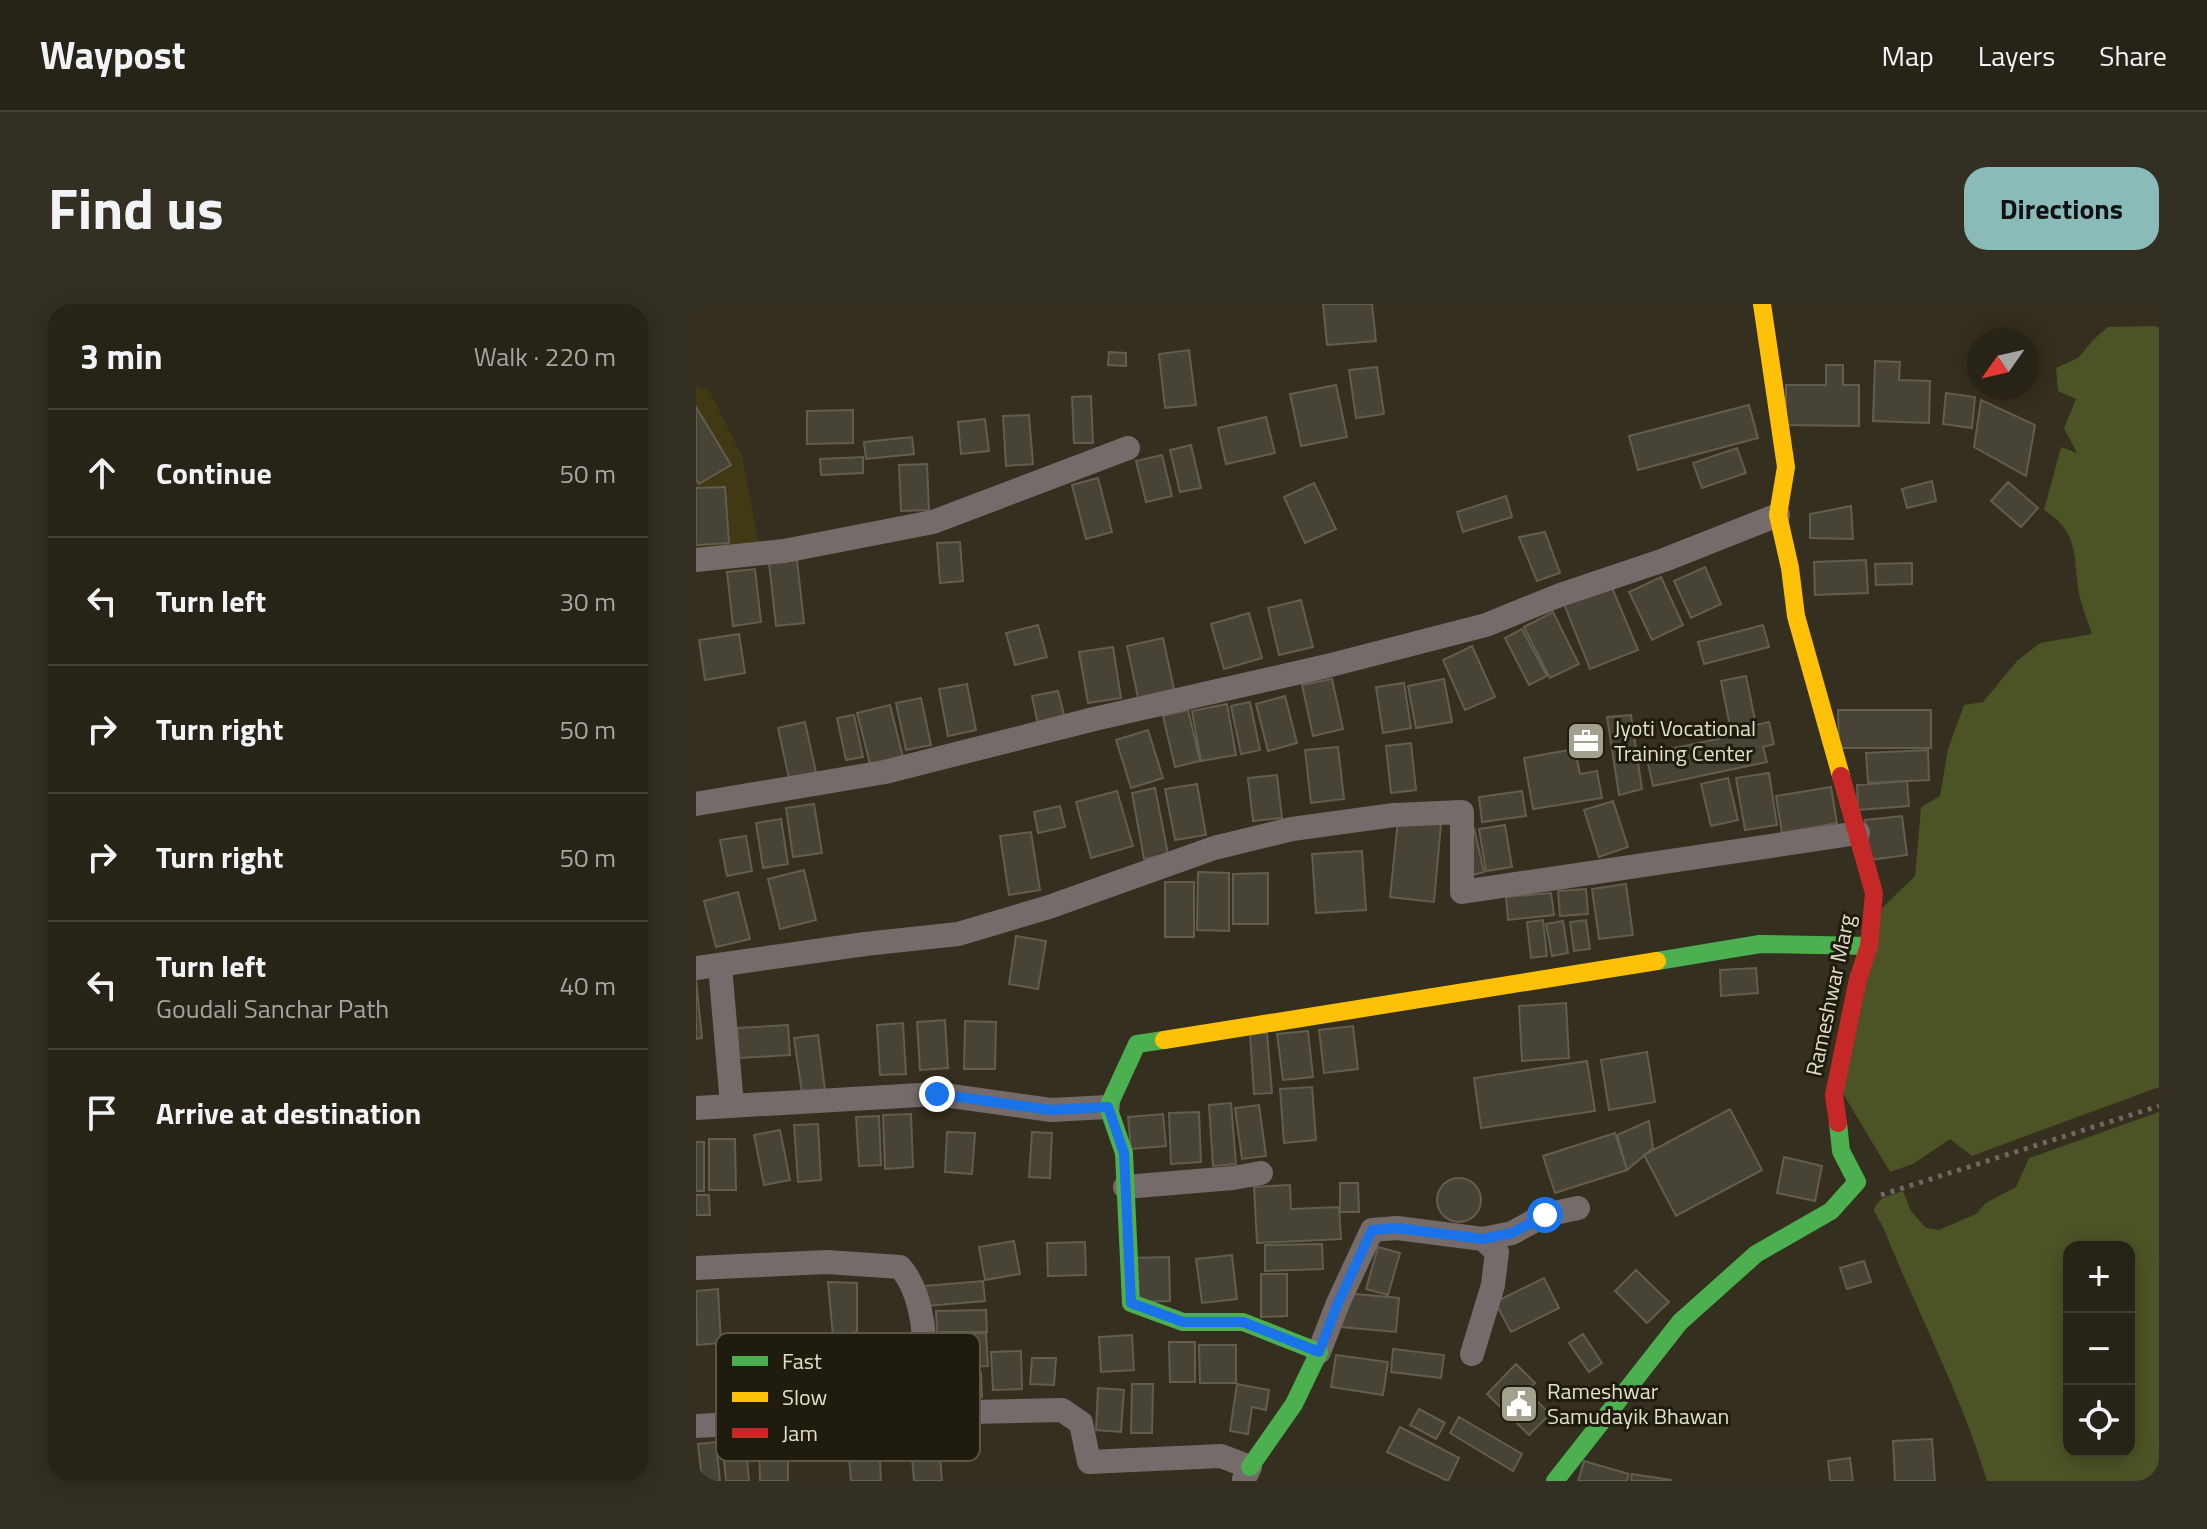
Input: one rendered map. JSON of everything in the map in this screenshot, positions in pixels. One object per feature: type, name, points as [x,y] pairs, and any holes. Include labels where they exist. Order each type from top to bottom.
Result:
[{"type":"street","name":"Rameshwar Marg","points":[[1555,1481],[1680,1322],[1756,1254],[1831,1211],[1857,1182],[1841,1151],[1834,1095],[1858,979],[1869,946],[1874,893],[1796,616],[1790,568],[1778,515],[1786,467],[1762,304]]},
{"type":"street","points":[[696,560],[784,551],[933,522],[1128,448]]},
{"type":"street","points":[[696,804],[885,772],[1486,625],[1778,515]]},
{"type":"street","points":[[732,1105],[708,967],[958,934],[1049,907],[1214,848],[1292,829],[1394,815],[1462,812],[1462,892],[1858,833]]},
{"type":"street","points":[[1319,1352],[1243,1322],[1183,1322],[1131,1303],[1124,1153],[1108,1107],[1137,1044],[1760,944],[1869,946]]},
{"type":"street","points":[[696,1108],[937,1094],[1051,1110],[1108,1107]]},
{"type":"street","points":[[1125,1187],[1261,1173]]},
{"type":"street","points":[[980,1412],[1062,1410],[1081,1423],[1089,1462],[1221,1456],[1246,1474],[1294,1404],[1372,1230],[1397,1228],[1483,1239],[1512,1233],[1545,1215],[1578,1208]]},
{"type":"street","points":[[1472,1354],[1493,1285],[1497,1252],[1483,1239]]},
{"type":"street","points":[[696,1268],[827,1262],[900,1267],[911,1279],[920,1304],[922,1333]]},
{"type":"street","points":[[696,1426],[716,1425]]},
{"type":"path","points":[[1875,1197],[2159,1106]]},
{"type":"shaded area","points":[[696,386],[709,390],[742,456],[759,544],[696,554]]},
{"type":"green space","points":[[2108,327],[2159,328],[2159,1087],[1972,1156],[1950,1139],[1913,1164],[1890,1172],[1842,1092],[1882,908],[1915,876],[1921,807],[1940,796],[1948,749],[1964,705],[1983,702],[2017,661],[2040,643],[2092,634],[2080,598],[2070,538],[2056,519],[2044,510],[2061,447],[2077,453],[2064,428],[2076,399],[2058,391],[2056,368],[2078,358]]},
{"type":"green space","points":[[2159,1112],[2159,1481],[1987,1481],[1952,1384],[1874,1211],[1881,1200],[1903,1191],[1911,1211],[1926,1228],[1939,1230],[1976,1214],[1986,1203],[2016,1187],[2029,1158]]},
{"type":"building","points":[[1323,304],[1372,304],[1376,341],[1327,345]]},
{"type":"building","points":[[1189,350],[1196,405],[1165,408],[1159,354]]},
{"type":"building","points":[[1109,352],[1126,353],[1126,366],[1108,365]]},
{"type":"building","points":[[1875,361],[1900,362],[1899,380],[1930,381],[1929,423],[1873,421]]},
{"type":"building","points":[[1826,365],[1843,365],[1843,385],[1859,385],[1859,426],[1786,425],[1786,385],[1826,385]]},
{"type":"building","points":[[1377,367],[1384,414],[1356,418],[1349,370]]},
{"type":"building","points":[[1336,385],[1347,437],[1301,446],[1290,394]]},
{"type":"building","points":[[1946,393],[1975,400],[1972,428],[1943,424]]},
{"type":"building","points":[[1091,396],[1093,443],[1074,443],[1072,397]]},
{"type":"building","points":[[1981,400],[2035,425],[2026,476],[1974,447]]},
{"type":"building","points":[[1749,405],[1758,438],[1638,470],[1629,436]]},
{"type":"building","points":[[696,407],[731,465],[699,484],[696,479]]},
{"type":"building","points":[[853,410],[853,443],[807,444],[807,411]]},
{"type":"building","points":[[1029,415],[1033,464],[1006,466],[1003,416]]},
{"type":"building","points":[[1266,417],[1275,453],[1226,464],[1218,428]]},
{"type":"building","points":[[985,419],[989,451],[961,454],[958,422]]},
{"type":"building","points":[[912,437],[914,454],[866,459],[864,442]]},
{"type":"building","points":[[1191,445],[1201,488],[1180,492],[1170,450]]},
{"type":"building","points":[[1737,448],[1746,473],[1702,488],[1693,463]]},
{"type":"building","points":[[1162,455],[1172,496],[1146,502],[1136,461]]},
{"type":"building","points":[[863,457],[863,473],[821,475],[820,459]]},
{"type":"building","points":[[927,464],[929,510],[901,511],[899,465]]},
{"type":"building","points":[[1098,478],[1112,532],[1086,539],[1072,485]]},
{"type":"building","points":[[1932,481],[1936,501],[1907,508],[1902,489]]},
{"type":"building","points":[[2008,482],[2038,508],[2021,527],[1991,501]]},
{"type":"building","points":[[1314,483],[1336,529],[1305,543],[1284,497]]},
{"type":"building","points":[[725,487],[729,543],[696,545],[696,488]]},
{"type":"building","points":[[1506,496],[1512,517],[1463,532],[1457,512]]},
{"type":"building","points":[[1851,506],[1853,539],[1810,538],[1810,514]]},
{"type":"building","points":[[1545,532],[1560,573],[1537,581],[1519,537]]},
{"type":"building","points":[[960,542],[963,581],[940,583],[937,543]]},
{"type":"building","points":[[797,560],[804,623],[776,626],[769,563]]},
{"type":"building","points":[[1866,560],[1868,593],[1815,595],[1814,562]]},
{"type":"building","points":[[1912,563],[1912,584],[1876,585],[1875,564]]},
{"type":"building","points":[[1705,567],[1721,604],[1691,618],[1674,581]]},
{"type":"building","points":[[755,569],[761,622],[733,626],[727,572]]},
{"type":"building","points":[[1661,577],[1683,625],[1652,640],[1629,592]]},
{"type":"building","points":[[1611,585],[1638,650],[1590,669],[1564,604]]},
{"type":"building","points":[[1301,600],[1313,647],[1279,655],[1268,608]]},
{"type":"building","points":[[1553,612],[1579,664],[1550,678],[1524,627]]},
{"type":"building","points":[[1249,613],[1262,658],[1224,669],[1211,624]]},
{"type":"building","points":[[1038,625],[1047,657],[1015,665],[1006,633]]},
{"type":"building","points":[[1763,625],[1769,647],[1704,664],[1698,642]]},
{"type":"building","points":[[1522,629],[1547,676],[1529,685],[1505,638]]},
{"type":"building","points":[[739,634],[745,673],[705,680],[699,640]]},
{"type":"building","points":[[1163,638],[1175,694],[1139,702],[1127,646]]},
{"type":"building","points":[[1472,646],[1495,697],[1465,710],[1443,660]]},
{"type":"building","points":[[1113,647],[1121,698],[1088,703],[1079,652]]},
{"type":"building","points":[[1746,676],[1756,725],[1769,722],[1774,744],[1763,747],[1767,762],[1653,786],[1646,754],[1732,736],[1721,681]]},
{"type":"building","points":[[1332,679],[1343,729],[1313,736],[1302,685]]},
{"type":"building","points":[[1444,679],[1452,722],[1416,728],[1408,686]]},
{"type":"building","points":[[1404,683],[1411,728],[1383,733],[1376,687]]},
{"type":"building","points":[[967,684],[976,730],[948,736],[939,689]]},
{"type":"building","points":[[1058,691],[1065,719],[1038,725],[1032,696]]},
{"type":"building","points":[[1285,696],[1297,743],[1268,751],[1256,704]]},
{"type":"building","points":[[921,698],[931,745],[906,750],[896,703]]},
{"type":"building","points":[[1250,702],[1260,750],[1241,754],[1231,706]]},
{"type":"building","points":[[1227,704],[1236,755],[1201,761],[1192,711]]},
{"type":"building","points":[[890,705],[903,757],[870,764],[857,713]]},
{"type":"building","points":[[1188,710],[1200,761],[1175,767],[1163,716]]},
{"type":"building","points":[[1838,710],[1931,710],[1931,748],[1839,748]]},
{"type":"building","points":[[854,715],[863,757],[846,760],[837,718]]},
{"type":"building","points":[[1631,715],[1642,789],[1619,795],[1607,717]]},
{"type":"building","points":[[805,722],[817,777],[790,783],[778,728]]},
{"type":"building","points":[[1148,730],[1163,778],[1131,788],[1116,740]]},
{"type":"building","points":[[1411,743],[1416,790],[1391,793],[1386,746]]},
{"type":"building","points":[[1338,747],[1344,799],[1311,803],[1305,750]]},
{"type":"building","points":[[1575,749],[1580,774],[1597,771],[1602,798],[1533,809],[1524,758]]},
{"type":"building","points":[[1928,750],[1929,780],[1868,783],[1866,753]]},
{"type":"building","points":[[1769,773],[1777,825],[1745,830],[1736,778]]},
{"type":"building","points":[[1277,775],[1282,818],[1253,821],[1248,778]]},
{"type":"building","points":[[1728,778],[1738,820],[1711,826],[1701,784]]},
{"type":"building","points":[[1907,781],[1909,806],[1858,810],[1857,785]]},
{"type":"building","points":[[1197,784],[1206,835],[1175,840],[1165,789]]},
{"type":"building","points":[[1831,787],[1837,823],[1782,833],[1776,796]]},
{"type":"building","points":[[1155,788],[1168,854],[1144,859],[1132,793]]},
{"type":"building","points":[[1117,791],[1133,846],[1091,858],[1076,802]]},
{"type":"building","points":[[1522,791],[1526,816],[1482,822],[1479,797]]},
{"type":"building","points":[[1613,801],[1628,847],[1599,857],[1584,810]]},
{"type":"building","points":[[814,804],[822,853],[793,857],[786,808]]},
{"type":"building","points":[[1060,806],[1065,827],[1038,833],[1034,812]]},
{"type":"building","points":[[1902,816],[1907,855],[1870,860],[1865,820]]},
{"type":"building","points":[[781,819],[788,864],[763,868],[756,823]]},
{"type":"building","points":[[1398,820],[1441,824],[1434,902],[1390,897]]},
{"type":"building","points":[[1505,825],[1512,867],[1486,871],[1479,829]]},
{"type":"building","points":[[1474,828],[1484,872],[1465,877]]},
{"type":"building","points":[[1031,832],[1040,890],[1009,895],[1000,836]]},
{"type":"building","points":[[746,836],[752,871],[727,876],[720,840]]},
{"type":"building","points":[[1362,851],[1366,910],[1316,913],[1312,854]]},
{"type":"building","points":[[804,870],[816,920],[780,929],[768,879]]},
{"type":"building","points":[[1198,872],[1229,873],[1229,931],[1197,930]]},
{"type":"building","points":[[1268,873],[1268,924],[1233,924],[1233,874]]},
{"type":"building","points":[[1165,882],[1194,882],[1194,937],[1165,937]]},
{"type":"building","points":[[1626,884],[1633,935],[1599,939],[1592,889]]},
{"type":"building","points":[[1586,889],[1588,914],[1560,916],[1558,891]]},
{"type":"building","points":[[738,892],[750,939],[716,947],[704,901]]},
{"type":"building","points":[[1551,893],[1554,915],[1508,920],[1506,897]]},
{"type":"building","points":[[1543,920],[1547,956],[1531,958],[1527,922]]},
{"type":"building","points":[[1586,920],[1590,949],[1574,951],[1570,922]]},
{"type":"building","points":[[1563,921],[1568,953],[1552,956],[1546,924]]},
{"type":"building","points":[[1016,936],[1046,941],[1038,989],[1009,984]]},
{"type":"building","points":[[1756,968],[1758,993],[1721,996],[1720,970]]},
{"type":"building","points":[[696,980],[702,1038],[696,1039]]},
{"type":"building","points":[[1566,1003],[1569,1058],[1522,1061],[1519,1006]]},
{"type":"building","points":[[945,1020],[948,1068],[920,1070],[917,1022]]},
{"type":"building","points":[[965,1021],[996,1022],[995,1069],[964,1069]]},
{"type":"building","points":[[903,1023],[906,1074],[880,1075],[877,1025]]},
{"type":"building","points":[[788,1025],[790,1055],[739,1058],[737,1028]]},
{"type":"building","points":[[1353,1026],[1358,1069],[1324,1073],[1319,1030]]},
{"type":"building","points":[[1308,1031],[1313,1077],[1283,1080],[1277,1034]]},
{"type":"building","points":[[1267,1033],[1272,1093],[1254,1094],[1250,1034]]},
{"type":"building","points":[[818,1035],[825,1090],[802,1093],[794,1038]]},
{"type":"building","points":[[1647,1052],[1655,1102],[1609,1110],[1601,1060]]},
{"type":"building","points":[[1587,1061],[1595,1111],[1481,1128],[1474,1078]]},
{"type":"building","points":[[1312,1087],[1316,1140],[1284,1143],[1280,1089]]},
{"type":"building","points":[[1231,1103],[1236,1164],[1213,1166],[1209,1105]]},
{"type":"building","points":[[1259,1105],[1266,1156],[1242,1159],[1235,1108]]},
{"type":"building","points":[[1730,1109],[1762,1170],[1676,1216],[1644,1155]]},
{"type":"building","points":[[1199,1112],[1201,1162],[1171,1164],[1169,1113]]},
{"type":"building","points":[[911,1114],[913,1167],[885,1169],[883,1115]]},
{"type":"building","points":[[1163,1114],[1166,1146],[1131,1149],[1128,1117]]},
{"type":"building","points":[[879,1116],[881,1165],[859,1166],[856,1117]]},
{"type":"building","points":[[1649,1121],[1653,1148],[1627,1170],[1617,1135]]},
{"type":"building","points":[[818,1124],[821,1180],[798,1182],[794,1125]]},
{"type":"building","points":[[780,1130],[790,1180],[764,1185],[754,1135]]},
{"type":"building","points":[[947,1132],[975,1133],[972,1174],[945,1172]]},
{"type":"building","points":[[1032,1132],[1052,1133],[1050,1178],[1029,1177]]},
{"type":"building","points":[[1615,1133],[1627,1170],[1555,1193],[1543,1156]]},
{"type":"building","points":[[709,1139],[735,1139],[736,1190],[709,1190]]},
{"type":"building","points":[[696,1142],[704,1142],[704,1191],[696,1191]]},
{"type":"building","points":[[1784,1157],[1822,1166],[1815,1201],[1777,1193]]},
{"type":"building","points":[[1459,1178],[1475,1184],[1481,1200],[1475,1216],[1459,1222],[1443,1216],[1437,1200],[1443,1184]]},
{"type":"building","points":[[1340,1183],[1358,1183],[1359,1212],[1340,1212]]},
{"type":"building","points":[[1290,1185],[1291,1209],[1339,1207],[1341,1239],[1257,1243],[1254,1187]]},
{"type":"building","points":[[696,1195],[709,1195],[710,1215],[696,1215]]},
{"type":"building","points":[[1014,1241],[1020,1274],[985,1280],[979,1247]]},
{"type":"building","points":[[1085,1242],[1086,1275],[1048,1276],[1047,1243]]},
{"type":"building","points":[[1322,1244],[1323,1269],[1265,1271],[1265,1245]]},
{"type":"building","points":[[1378,1247],[1400,1253],[1388,1295],[1366,1289]]},
{"type":"building","points":[[1232,1255],[1237,1299],[1202,1303],[1196,1259]]},
{"type":"building","points":[[1169,1257],[1170,1301],[1134,1302],[1132,1258]]},
{"type":"building","points":[[1864,1261],[1871,1282],[1847,1289],[1840,1268]]},
{"type":"building","points":[[1636,1270],[1669,1302],[1647,1323],[1615,1291]]},
{"type":"building","points":[[1261,1274],[1287,1274],[1287,1316],[1261,1317]]},
{"type":"building","points":[[1544,1278],[1559,1308],[1511,1332],[1495,1302]]},
{"type":"building","points":[[983,1281],[985,1301],[926,1306],[924,1286]]},
{"type":"building","points":[[828,1282],[857,1283],[857,1332],[833,1333]]},
{"type":"building","points":[[718,1289],[720,1333],[716,1333],[716,1343],[697,1345],[696,1291]]},
{"type":"building","points":[[1344,1293],[1399,1298],[1396,1332],[1341,1327]]},
{"type":"building","points":[[986,1310],[987,1332],[937,1332],[936,1311]]},
{"type":"building","points":[[980,1333],[986,1333],[988,1366],[980,1366]]},
{"type":"building","points":[[1583,1334],[1602,1363],[1589,1372],[1569,1343]]},
{"type":"building","points":[[1132,1335],[1134,1370],[1101,1372],[1099,1337]]},
{"type":"building","points":[[1169,1342],[1195,1342],[1195,1382],[1170,1382]]},
{"type":"building","points":[[1199,1345],[1236,1345],[1236,1383],[1200,1383]]},
{"type":"building","points":[[1393,1349],[1444,1355],[1441,1378],[1391,1372]]},
{"type":"building","points":[[1021,1351],[1022,1389],[993,1390],[991,1352]]},
{"type":"building","points":[[1336,1355],[1388,1362],[1383,1395],[1331,1387]]},
{"type":"building","points":[[1032,1358],[1056,1358],[1054,1385],[1030,1384]]},
{"type":"building","name":"Rameshwar Samudayik Bhawan","points":[[1516,1364],[1535,1383],[1527,1391],[1550,1414],[1529,1435],[1487,1394]]},
{"type":"building","points":[[1132,1384],[1153,1384],[1152,1433],[1131,1433]]},
{"type":"building","points":[[1237,1384],[1269,1390],[1266,1410],[1252,1407],[1248,1434],[1230,1431]]},
{"type":"building","points":[[1098,1388],[1124,1390],[1121,1432],[1096,1430]]},
{"type":"building","points":[[1419,1409],[1445,1423],[1436,1439],[1410,1425]]},
{"type":"building","points":[[1459,1417],[1522,1454],[1513,1471],[1450,1433]]},
{"type":"building","points":[[1400,1427],[1459,1458],[1448,1481],[1387,1452]]},
{"type":"building","points":[[1932,1439],[1935,1481],[1895,1481],[1893,1441]]},
{"type":"building","points":[[716,1442],[720,1481],[702,1481],[698,1444]]},
{"type":"building","points":[[1850,1458],[1853,1481],[1830,1481],[1828,1461]]},
{"type":"building","points":[[724,1461],[747,1461],[749,1481],[726,1481]]},
{"type":"building","points":[[760,1461],[788,1461],[788,1481],[760,1481]]},
{"type":"building","points":[[849,1461],[880,1461],[881,1481],[851,1481]]},
{"type":"building","points":[[912,1461],[940,1461],[942,1481],[914,1481]]},
{"type":"building","points":[[1584,1461],[1629,1474],[1627,1481],[1578,1481]]},
{"type":"building","points":[[1632,1474],[1671,1480],[1631,1481]]},
{"type":"traffic: fast","points":[[1657,961],[1760,944],[1869,946]]},
{"type":"traffic: fast","points":[[1164,1040],[1137,1044],[1108,1107],[1124,1153],[1131,1303],[1183,1322],[1243,1322],[1319,1352],[1294,1404],[1250,1467]]},
{"type":"traffic: fast","points":[[1555,1481],[1680,1322],[1756,1254],[1831,1211],[1857,1182],[1841,1151],[1838,1123]]},
{"type":"traffic: slow","points":[[1762,304],[1786,467],[1778,515],[1790,568],[1796,616],[1841,776]]},
{"type":"traffic: slow","points":[[1164,1040],[1657,961]]},
{"type":"traffic: jam","points":[[1838,1123],[1834,1095],[1858,979],[1869,946],[1874,893],[1841,776]]},
{"type":"place","name":"Jyoti Vocational Training Center","points":[[1586,741]]},
{"type":"place","name":"Rameshwar Samudayik Bhawan","points":[[1519,1404]]},
{"type":"route","points":[[937,1094],[1051,1110],[1108,1107],[1124,1153],[1131,1303],[1183,1322],[1243,1322],[1319,1352],[1372,1230],[1397,1228],[1483,1239],[1512,1233],[1545,1215]]}]
